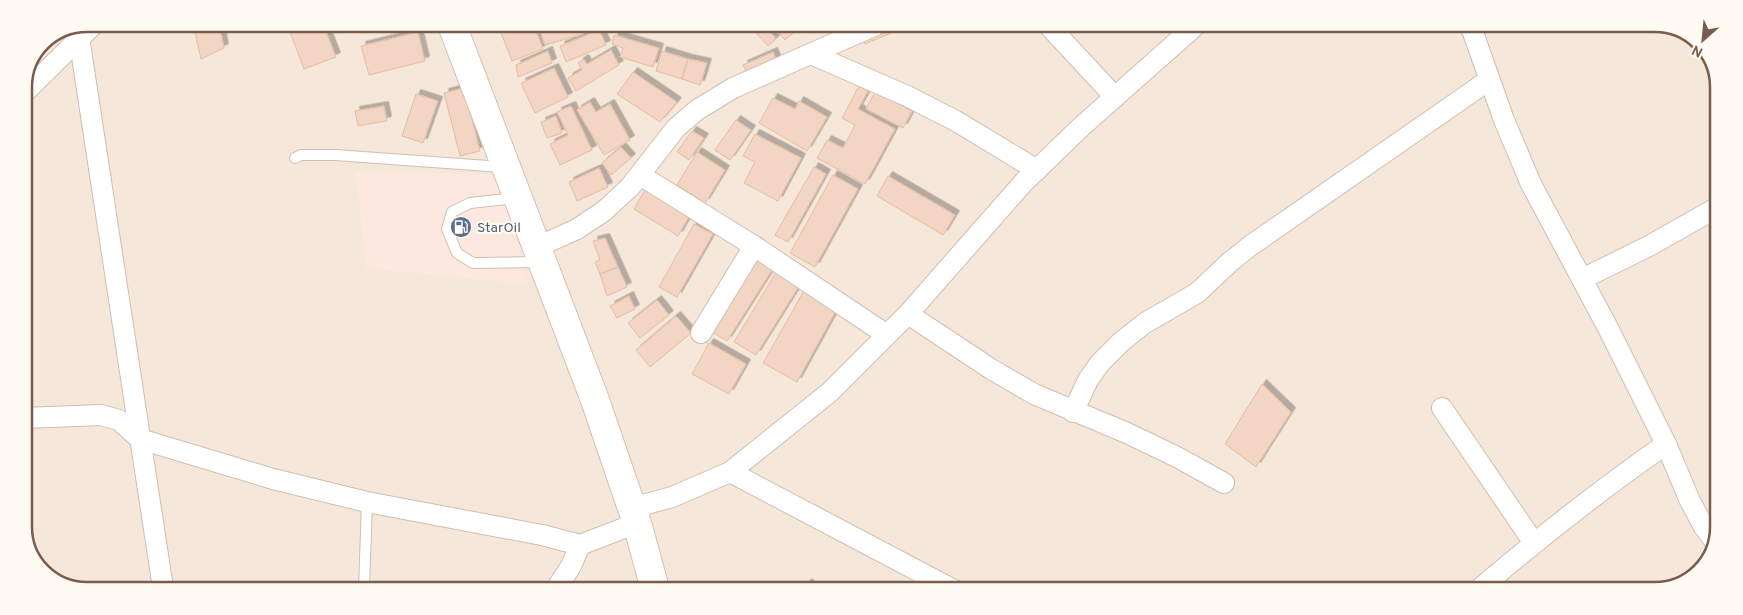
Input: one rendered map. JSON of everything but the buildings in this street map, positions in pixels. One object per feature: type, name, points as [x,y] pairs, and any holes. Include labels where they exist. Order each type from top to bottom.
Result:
[{"type":"main road","points":[[455,32],[595,400],[635,516],[653,582]]},
{"type":"street","points":[[540,254],[604,211],[640,176],[676,128],[697,110],[733,88],[860,32]]},
{"type":"street","points":[[1055,32],[1115,97]]},
{"type":"street","points":[[33,418],[100,415],[119,420],[140,439],[273,479],[367,502],[580,544],[672,497],[730,472],[830,392],[908,314],[1023,183],[1080,127],[1188,32]]},
{"type":"street","points":[[1473,32],[1504,120],[1531,184],[1582,279],[1666,444],[1690,501],[1709,534]]},
{"type":"street","points":[[33,84],[84,33]]},
{"type":"street","points":[[79,37],[140,439],[157,582]]},
{"type":"street","points":[[811,54],[907,96],[956,121],[1037,170]]},
{"type":"street","points":[[1073,412],[1088,380],[1100,363],[1121,342],[1145,323],[1196,293],[1258,240],[1489,80]]},
{"type":"street","points":[[640,176],[754,246],[887,334]]},
{"type":"street","points":[[1582,279],[1649,246],[1710,212]]},
{"type":"street","points":[[701,334],[754,246]]},
{"type":"street","points":[[908,314],[1034,394],[1073,412],[1127,433],[1177,457],[1224,483]]},
{"type":"street","points":[[1442,408],[1534,543]]},
{"type":"street","points":[[1488,582],[1610,483],[1666,444]]},
{"type":"street","points":[[730,472],[939,582]]},
{"type":"street","points":[[561,582],[571,566],[580,544]]},
{"type":"lane","points":[[294,158],[335,155],[506,167]]},
{"type":"lane","points":[[518,198],[470,203],[452,212],[447,229],[457,253],[473,263],[540,254]]},
{"type":"lane","points":[[364,582],[367,502]]},
{"type":"shaded area","points":[[88,32],[1656,32],[1673,35],[1678,38],[1678,65],[1706,65],[1710,84],[1710,528],[1708,545],[1697,564],[1689,571],[1673,580],[1663,582],[88,582],[70,580],[51,569],[44,561],[35,545],[33,531],[32,88],[37,66],[42,57],[57,42],[66,37]]},
{"type":"shaded area","points":[[356,171],[503,175],[526,284],[366,268]]},
{"type":"place","name":"StarOil","points":[[461,227]]}]
